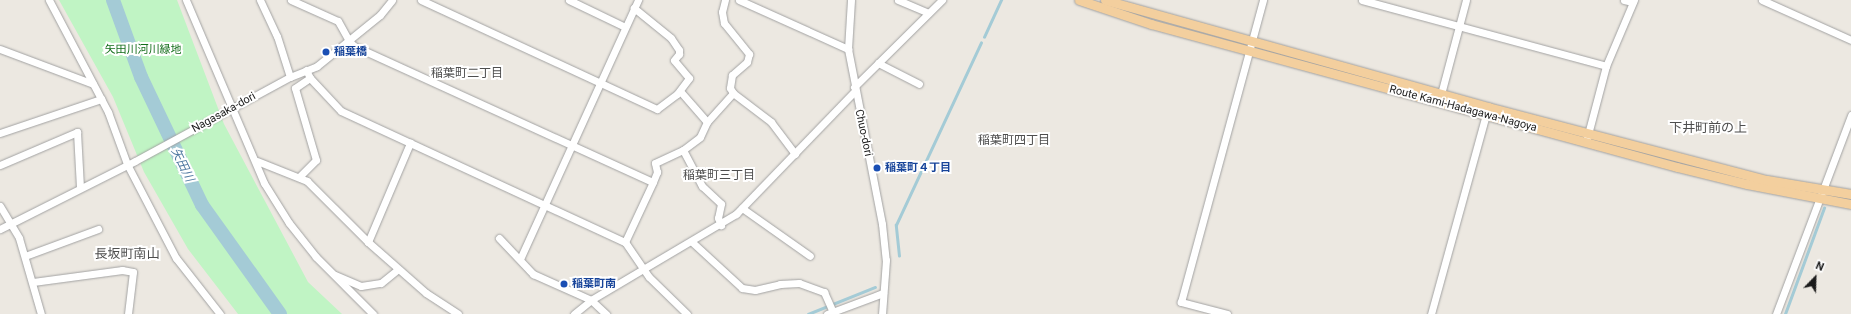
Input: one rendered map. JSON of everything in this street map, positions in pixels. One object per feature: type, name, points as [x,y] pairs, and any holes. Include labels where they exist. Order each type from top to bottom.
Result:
[{"type":"main road","name":"Route Kami-Hadagawa-Nagoya","points":[[1079,0],[1152,24],[1250,46],[1441,94],[1821,194],[1851,204]]},
{"type":"main road","name":"Route Kami-Hadagawa-Nagoya","points":[[1105,0],[1250,46],[1486,115],[1739,182],[1821,194],[1851,194]]},
{"type":"street","points":[[49,0],[101,99],[126,164],[176,258],[220,314]]},
{"type":"street","points":[[186,0],[231,110],[257,161],[264,183],[289,223],[333,275],[373,314]]},
{"type":"street","points":[[260,0],[278,36],[290,77]]},
{"type":"street","points":[[291,0],[338,21],[349,41],[653,182]]},
{"type":"street","name":"Nagasaka-dori","points":[[0,229],[80,187],[135,161],[290,77],[318,66],[380,15],[392,0]]},
{"type":"street","points":[[421,0],[657,109],[680,91],[689,78],[674,60],[679,54],[679,50],[665,32],[634,8]]},
{"type":"street","points":[[569,0],[625,27]]},
{"type":"street","points":[[520,259],[599,82],[638,0]]},
{"type":"street","points":[[725,0],[722,12],[724,23],[749,54],[747,62],[731,78],[730,88],[733,93],[770,122],[794,154]]},
{"type":"street","points":[[739,0],[848,49]]},
{"type":"street","name":"Chuo-dori","points":[[851,0],[848,49],[854,90],[882,224],[886,260],[882,314]]},
{"type":"street","points":[[898,0],[928,13]]},
{"type":"street","points":[[574,314],[591,300],[721,225],[742,208],[878,63],[942,0]]},
{"type":"street","points":[[1227,314],[1181,302],[1263,0]]},
{"type":"street","points":[[1362,0],[1606,66]]},
{"type":"street","points":[[1441,94],[1466,0]]},
{"type":"street","points":[[1586,142],[1606,66],[1633,1],[1624,0]]},
{"type":"street","points":[[1762,0],[1851,40]]},
{"type":"street","points":[[0,49],[93,84]]},
{"type":"street","points":[[878,63],[919,84]]},
{"type":"street","points":[[306,70],[310,78],[341,111],[625,242],[644,270],[687,314]]},
{"type":"street","points":[[299,177],[316,160],[295,88],[310,78]]},
{"type":"street","points":[[680,91],[707,122]]},
{"type":"street","points":[[625,242],[657,172],[655,163],[683,150],[700,137],[707,122],[733,93]]},
{"type":"street","points":[[0,134],[101,99]]},
{"type":"street","points":[[1431,314],[1486,115]]},
{"type":"street","points":[[1776,314],[1821,194],[1847,135],[1851,115]]},
{"type":"street","points":[[0,165],[77,132],[80,187]]},
{"type":"street","points":[[368,242],[410,143]]},
{"type":"street","points":[[683,150],[702,186],[721,204],[718,218],[721,225]]},
{"type":"street","points":[[257,161],[299,177],[398,269],[438,302],[458,314]]},
{"type":"street","points":[[0,206],[25,256],[41,314]]},
{"type":"street","points":[[742,208],[810,256]]},
{"type":"street","points":[[25,256],[98,229]]},
{"type":"street","points":[[499,238],[513,254],[520,259],[532,274],[591,300],[606,314]]},
{"type":"street","points":[[692,242],[742,288],[755,290],[780,284],[799,283],[824,292],[832,312],[883,293]]},
{"type":"street","points":[[333,275],[355,285],[374,284],[386,281],[398,269]]},
{"type":"street","points":[[33,282],[122,270],[133,272],[128,314]]},
{"type":"green space","name":"矢田川河川緑地","points":[[59,0],[177,0],[224,124],[308,282],[342,314],[238,314],[188,249],[144,172],[113,97]]},
{"type":"waterway","name":"矢田川","points":[[113,0],[141,77],[202,205],[280,314]]},
{"type":"waterway","points":[[984,37],[1001,0]]},
{"type":"waterway","points":[[899,256],[896,225],[981,43]]},
{"type":"waterway","points":[[1785,314],[1824,208]]},
{"type":"waterway","points":[[808,314],[875,287]]},
{"type":"place","name":"稲葉橋","points":[[326,52]]},
{"type":"place","name":"稲葉町４丁目","points":[[877,168]]},
{"type":"place","name":"稲葉町南","points":[[564,284]]},
{"type":"district","name":"稲葉町二丁目","points":[[467,74]]},
{"type":"district","name":"下井町前の上","points":[[1708,128]]},
{"type":"district","name":"稲葉町四丁目","points":[[1014,141]]},
{"type":"district","name":"稲葉町三丁目","points":[[719,176]]},
{"type":"district","name":"長坂町南山","points":[[127,254]]}]
